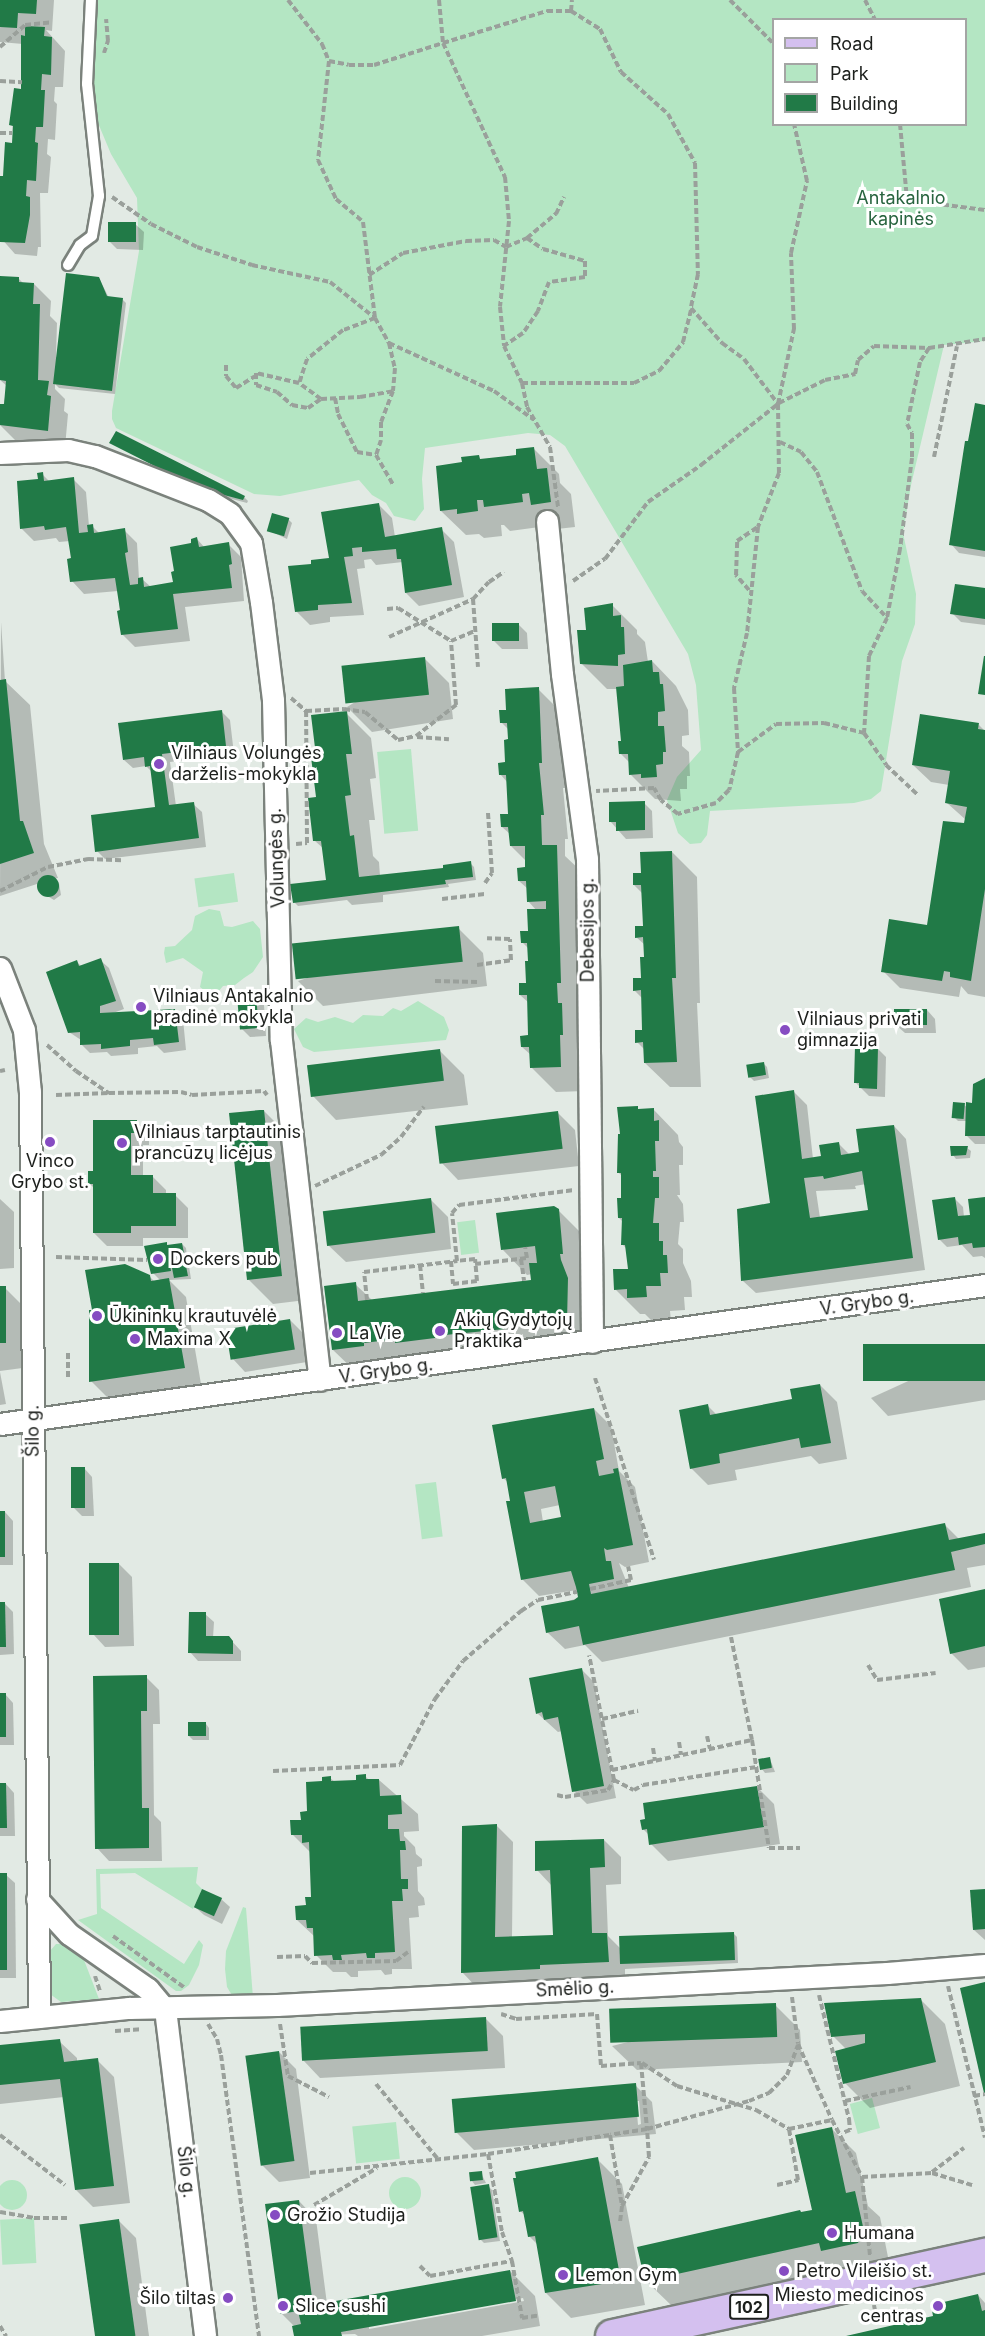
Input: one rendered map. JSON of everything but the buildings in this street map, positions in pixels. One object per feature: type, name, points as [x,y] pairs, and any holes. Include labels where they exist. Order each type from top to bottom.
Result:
[{"type":"main road","name":"102","points":[[612,2336],[985,2255]]},
{"type":"street","name":"Volungės g.","points":[[0,453],[68,450],[95,456],[208,500],[230,514],[251,543],[273,700],[282,1040],[297,1194],[320,1380]]},
{"type":"street","name":"Debesijos g.","points":[[547,521],[562,674],[587,859],[592,1342]]},
{"type":"street","name":"Šilo g.","points":[[0,968],[24,1030],[29,1061],[39,2017]]},
{"type":"street","name":"V. Grybo g.","points":[[0,1424],[985,1286]]},
{"type":"street","points":[[37,1899],[69,1935],[148,1989],[165,2009]]},
{"type":"street","points":[[38,1948],[45,1938],[54,1933],[69,1935]]},
{"type":"street","name":"Smėlio g.","points":[[165,2009],[814,1977],[985,1965]]},
{"type":"street","points":[[124,1972],[131,1990],[129,2008]]},
{"type":"street","points":[[0,2021],[106,2009],[165,2009]]},
{"type":"street","name":"Šilo g.","points":[[165,2009],[205,2336]]},
{"type":"lane","points":[[68,265],[81,245],[92,236],[99,196],[87,84],[91,0]]},
{"type":"path","points":[[288,0],[322,44],[329,61],[318,160],[336,199],[363,222],[375,318],[389,343],[395,368],[393,392],[381,422],[381,440],[376,455],[393,484]]},
{"type":"path","points":[[439,0],[443,43],[505,177],[509,221],[500,308],[504,346],[522,383],[527,407],[550,447],[558,497],[557,512],[547,521]]},
{"type":"path","points":[[571,11],[572,0]]},
{"type":"path","points":[[730,0],[772,42]]},
{"type":"path","points":[[864,0],[874,18]]},
{"type":"path","points":[[329,61],[350,65],[374,64],[547,11],[571,11],[600,29],[621,72],[668,114],[695,163],[698,274],[683,342],[659,372],[634,383],[522,383]]},
{"type":"path","points":[[0,47],[25,25],[52,22]]},
{"type":"path","points":[[0,81],[22,82]]},
{"type":"path","points":[[578,792],[654,788],[661,800],[678,814],[716,802],[729,790],[738,752],[734,688],[747,633],[758,527],[778,473],[780,442],[778,404],[794,329],[791,253],[807,181],[794,126]]},
{"type":"path","points":[[900,126],[907,200],[985,210]]},
{"type":"path","points":[[0,133],[12,133]]},
{"type":"path","points":[[96,183],[117,201],[151,224],[197,247],[252,265],[330,282],[375,318]]},
{"type":"path","points":[[506,247],[528,238],[556,214],[564,197]]},
{"type":"path","points":[[504,346],[523,333],[538,311],[549,282],[585,277],[585,261],[543,249],[528,238]]},
{"type":"path","points":[[369,274],[403,254],[445,245],[494,240],[506,247]]},
{"type":"path","points":[[692,308],[722,344],[744,358],[778,404]]},
{"type":"path","points":[[299,383],[307,359],[343,330],[375,318]]},
{"type":"path","points":[[554,593],[605,559],[648,502],[701,465],[778,404],[825,380],[855,374],[858,360],[874,346],[929,348],[957,346],[985,339]]},
{"type":"path","points":[[389,343],[494,391],[537,422]]},
{"type":"path","points":[[934,457],[957,346]]},
{"type":"path","points":[[918,795],[886,765],[864,733],[869,656],[887,618],[912,458],[912,433],[907,424],[920,362],[929,348]]},
{"type":"path","points":[[226,365],[226,376],[236,387],[255,376],[256,373],[299,383],[321,399]]},
{"type":"path","points":[[255,376],[256,385],[277,392],[292,405],[308,408],[321,399],[393,392]]},
{"type":"path","points":[[335,398],[338,414],[357,452],[376,455]]},
{"type":"path","points":[[780,442],[801,452],[817,472],[862,591],[887,618]]},
{"type":"path","points":[[750,590],[736,575],[735,556],[737,541],[758,527]]},
{"type":"path","points":[[389,638],[473,598],[504,572]]},
{"type":"path","points":[[473,598],[478,668]]},
{"type":"path","points":[[387,609],[398,608],[451,641]]},
{"type":"path","points":[[451,641],[475,632]]},
{"type":"path","points":[[416,736],[456,705],[451,641]]},
{"type":"path","points":[[284,691],[306,711],[344,709],[365,712],[398,740],[416,736],[449,739]]},
{"type":"path","points":[[291,844],[307,843],[306,711]]},
{"type":"path","points":[[738,752],[776,724],[825,723],[864,733]]},
{"type":"path","points":[[485,883],[492,873],[488,812]]},
{"type":"path","points":[[0,891],[48,867],[88,859],[122,860]]},
{"type":"path","points":[[442,899],[485,894]]},
{"type":"path","points":[[477,965],[511,960],[510,939],[487,938]]},
{"type":"path","points":[[435,981],[478,982]]},
{"type":"path","points":[[47,1045],[76,1071],[110,1093]]},
{"type":"path","points":[[56,1095],[181,1092],[192,1095],[264,1091],[268,1097]]},
{"type":"path","points":[[297,1194],[381,1155],[401,1137],[424,1107]]},
{"type":"path","points":[[457,1261],[452,1213],[459,1205],[553,1191],[590,1190]]},
{"type":"path","points":[[475,1264],[527,1258],[525,1247]]},
{"type":"path","points":[[56,1257],[147,1260]]},
{"type":"path","points":[[367,1300],[364,1272],[420,1265],[474,1259],[478,1287]]},
{"type":"path","points":[[521,1259],[524,1281]]},
{"type":"path","points":[[451,1262],[453,1284],[477,1281]]},
{"type":"path","points":[[420,1265],[423,1293]]},
{"type":"path","points":[[68,1353],[69,1379]]},
{"type":"path","points":[[596,1378],[654,1560]]},
{"type":"path","points":[[590,1589],[631,1580],[628,1566]]},
{"type":"path","points":[[273,1771],[400,1765],[435,1699],[463,1661],[521,1611],[538,1600],[577,1592]]},
{"type":"path","points":[[731,1637],[752,1740],[769,1848],[800,1848]]},
{"type":"path","points":[[557,1795],[565,1797],[608,1790],[614,1780],[589,1655]]},
{"type":"path","points":[[868,1665],[876,1680],[936,1673]]},
{"type":"path","points":[[602,1719],[638,1711]]},
{"type":"path","points":[[707,1736],[710,1749]]},
{"type":"path","points":[[612,1770],[752,1740]]},
{"type":"path","points":[[679,1742],[681,1755]]},
{"type":"path","points":[[652,1748],[655,1761]]},
{"type":"path","points":[[614,1780],[634,1790],[643,1785],[756,1767]]},
{"type":"path","points":[[113,1936],[184,1986],[217,2039],[259,2336]]},
{"type":"path","points":[[277,1957],[305,1956],[312,1963],[396,1961],[408,1952]]},
{"type":"path","points":[[92,1966],[106,2009]]},
{"type":"path","points":[[943,1968],[985,2138]]},
{"type":"path","points":[[814,1977],[845,2101],[850,2130],[841,2133]]},
{"type":"path","points":[[790,1978],[798,2044],[832,2120],[841,2133],[862,2177],[871,2248],[869,2281]]},
{"type":"path","points":[[595,1988],[601,2066],[641,2063],[677,2086],[735,2106],[756,2110],[789,2129],[832,2120]]},
{"type":"path","points":[[277,2005],[288,2076],[329,2097]]},
{"type":"path","points":[[310,2173],[488,2154],[610,2135],[647,2129],[735,2106],[769,2093],[788,2075],[798,2044]]},
{"type":"path","points":[[622,2206],[649,2157],[641,2063]]},
{"type":"path","points":[[376,2084],[437,2158]]},
{"type":"path","points":[[845,2101],[911,2087]]},
{"type":"path","points":[[974,2096],[985,2094]]},
{"type":"path","points":[[777,2185],[798,2180],[789,2129]]},
{"type":"path","points":[[0,2135],[65,2185]]},
{"type":"path","points":[[610,2135],[622,2206],[620,2223]]},
{"type":"path","points":[[932,2173],[964,2148]]},
{"type":"path","points":[[488,2154],[502,2232],[512,2261],[522,2318],[540,2315]]},
{"type":"path","points":[[314,2205],[380,2166]]},
{"type":"path","points":[[862,2177],[932,2173],[972,2185]]},
{"type":"path","points":[[0,2212],[34,2218],[69,2218]]},
{"type":"path","points":[[420,2266],[430,2276],[512,2261]]},
{"type":"path","points":[[0,2326],[6,2336]]},
{"type":"green space","name":"Antakalnio kapinės","points":[[91,0],[985,0],[985,341],[944,345],[911,485],[903,533],[916,594],[915,624],[902,661],[881,791],[871,799],[854,803],[710,811],[707,835],[701,843],[690,844],[678,833],[667,800],[677,777],[701,750],[696,685],[688,654],[565,446],[550,435],[528,433],[425,448],[422,479],[424,509],[415,521],[394,516],[386,503],[372,495],[359,480],[280,496],[254,494],[116,428],[112,419],[112,411],[139,251],[137,198],[111,154],[98,123],[88,37]]},
{"type":"green space","points":[[411,749],[418,831],[384,834],[377,752]]},
{"type":"green space","points":[[234,873],[238,902],[198,907],[194,879]]},
{"type":"green space","points":[[209,909],[220,911],[224,926],[232,927],[253,921],[260,929],[263,957],[253,972],[235,985],[223,986],[218,992],[209,994],[200,987],[203,972],[183,958],[166,963],[164,953],[165,947],[175,946],[192,930],[195,916]]},
{"type":"green space","points":[[418,1001],[444,1017],[449,1030],[446,1040],[314,1052],[303,1047],[294,1029],[306,1018],[318,1022],[335,1017],[353,1023],[363,1015],[383,1016],[393,1008],[401,1011]]},
{"type":"green space","points":[[475,1220],[479,1253],[461,1255],[457,1222]]},
{"type":"green space","points":[[436,1482],[443,1537],[422,1539],[415,1485]]},
{"type":"green space","points":[[198,1867],[196,1883],[202,1889],[193,1909],[135,1873],[100,1874],[101,1908],[184,1964],[199,1940],[203,1945],[199,1965],[189,1985],[181,1991],[176,1991],[78,1920],[97,1914],[96,1869]]},
{"type":"green space","points":[[243,1907],[246,1908],[253,1998],[233,1997],[227,1987],[225,1969],[226,1951]]},
{"type":"green space","points":[[56,1944],[62,1944],[84,1960],[99,1999],[61,2002],[50,1994],[50,1951]]},
{"type":"green space","points":[[872,2098],[880,2128],[858,2134],[850,2104]]},
{"type":"green space","points":[[396,2122],[400,2159],[356,2163],[352,2127]]},
{"type":"green space","points":[[405,2177],[416,2182],[421,2193],[416,2204],[405,2209],[394,2204],[389,2193],[394,2182]]},
{"type":"green space","points":[[6,2181],[18,2181],[26,2189],[26,2201],[18,2209],[6,2209],[-1,2203],[-1,2187]]},
{"type":"green space","points":[[34,2218],[36,2263],[2,2265],[0,2220]]},
{"type":"place","name":"Vilniaus Volungės darželis-mokykla","points":[[159,764]]},
{"type":"place","name":"Vilniaus Antakalnio pradinė mokykla","points":[[141,1007]]},
{"type":"place","name":"Vilniaus privati gimnazija","points":[[785,1030]]},
{"type":"place","name":"Vinco Grybo st.","points":[[50,1142]]},
{"type":"place","name":"Vilniaus tarptautinis prancūzų licėjus","points":[[122,1143]]},
{"type":"place","name":"Dockers pub","points":[[158,1259]]},
{"type":"place","name":"Ūkininkų krautuvėlė","points":[[97,1316]]},
{"type":"place","name":"Akių Gydytojų Praktika","points":[[440,1331]]},
{"type":"place","name":"La Vie","points":[[337,1333]]},
{"type":"place","name":"Maxima X","points":[[135,1339]]},
{"type":"place","name":"Grožio Studija","points":[[275,2215]]},
{"type":"place","name":"Humana","points":[[832,2233]]},
{"type":"place","name":"Petro Vileišio st.","points":[[784,2271]]},
{"type":"place","name":"Lemon Gym","points":[[563,2275]]},
{"type":"place","name":"Šilo tiltas","points":[[228,2298]]},
{"type":"place","name":"Slice sushi","points":[[283,2306]]},
{"type":"place","name":"Miesto medicinos centras","points":[[938,2306]]}]
